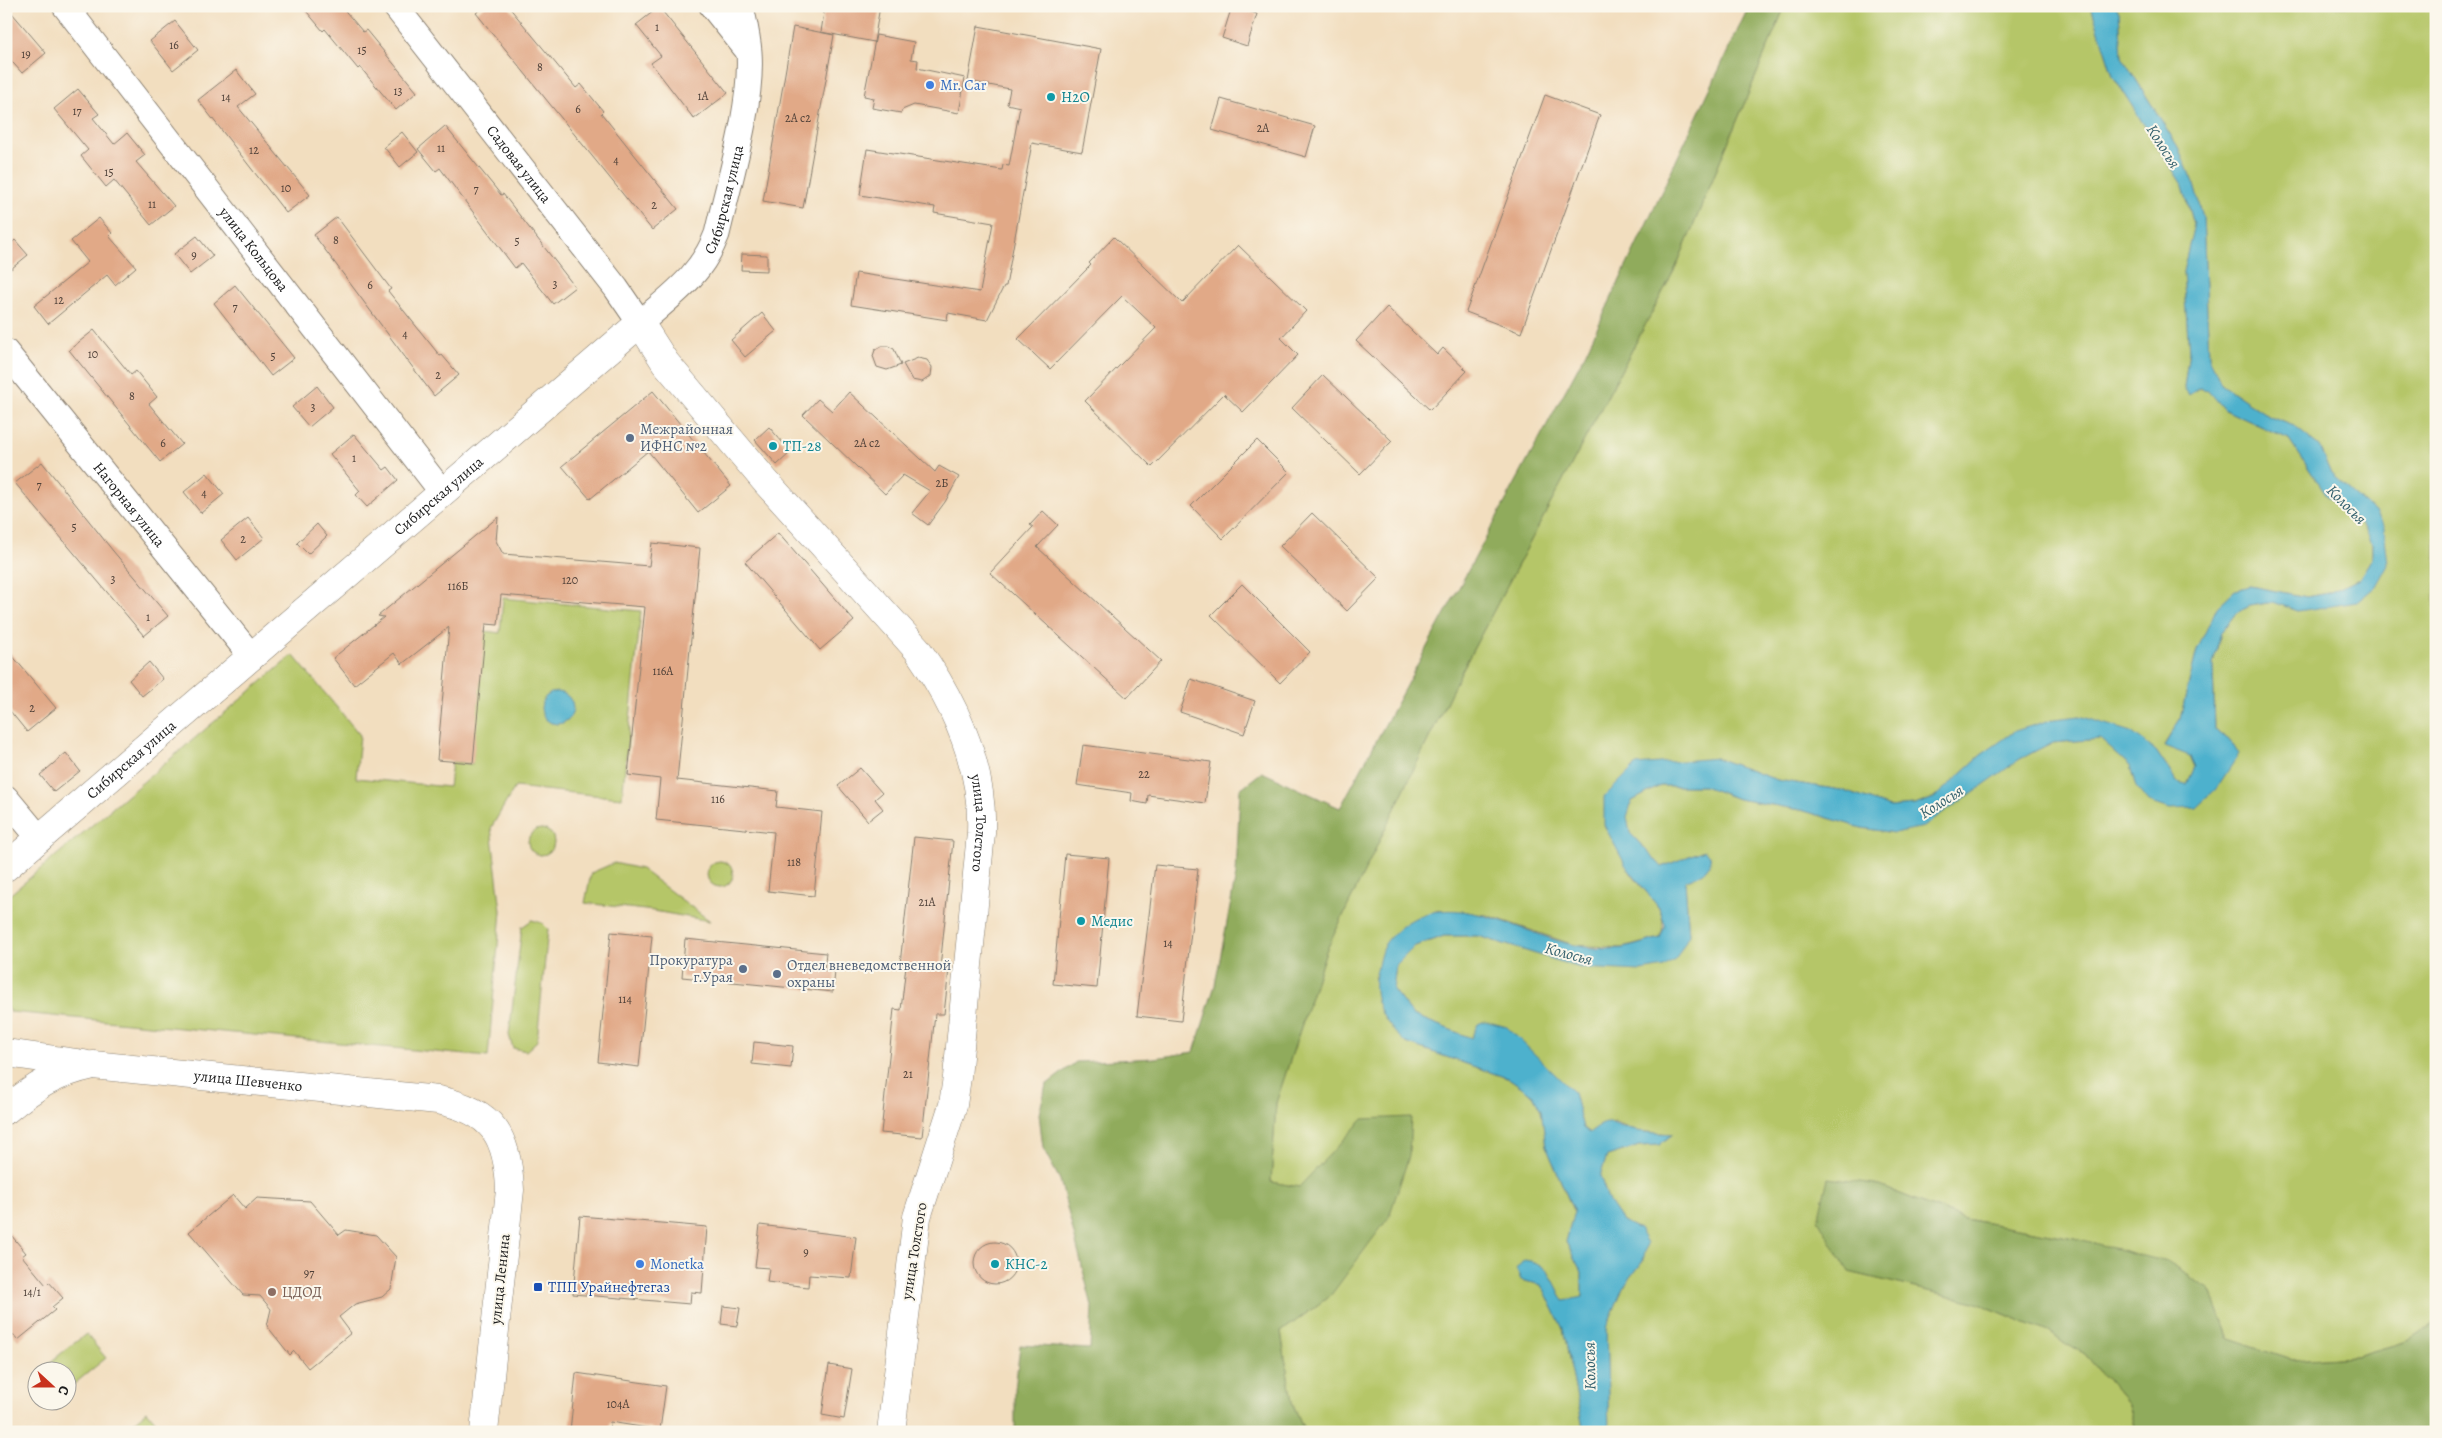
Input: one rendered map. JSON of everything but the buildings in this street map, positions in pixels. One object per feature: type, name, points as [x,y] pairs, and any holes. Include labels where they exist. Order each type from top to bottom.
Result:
[{"type":"street","name":"улица Кольцова","points":[[65,6],[442,492]]},
{"type":"street","name":"Садовая улица","points":[[395,6],[610,280],[640,324]]},
{"type":"street","points":[[712,6],[749,52]]},
{"type":"street","name":"Сибирская улица","points":[[6,867],[640,324],[694,275],[710,252],[717,234],[745,109],[749,52],[741,6]]},
{"type":"street","name":"улица Толстого","points":[[640,324],[665,362],[766,482],[917,649],[934,673],[949,702],[978,782],[982,809],[982,833],[957,1077],[953,1105],[918,1217],[890,1432]]},
{"type":"street","name":"Нагорная улица","points":[[6,352],[252,657]]},
{"type":"street","points":[[6,798],[40,839]]},
{"type":"street","points":[[6,1053],[93,1065]]},
{"type":"street","name":"улица Шевченко","points":[[6,1110],[46,1080],[73,1069],[93,1065],[438,1100],[462,1105],[479,1114],[495,1129]]},
{"type":"street","name":"улица Ленина","points":[[484,1432],[510,1190],[509,1170],[503,1145],[495,1129]]},
{"type":"green space","points":[[1749,6],[1785,6],[1676,267],[1458,678],[1326,951],[1276,1103],[1271,1182],[1299,1187],[1363,1119],[1411,1117],[1409,1156],[1389,1217],[1331,1295],[1281,1332],[1292,1402],[1305,1432],[1015,1432],[1015,1390],[1020,1345],[1090,1349],[1092,1306],[1060,1180],[1043,1148],[1039,1114],[1046,1085],[1076,1062],[1154,1058],[1194,1052],[1215,985],[1236,875],[1240,789],[1262,772],[1340,808],[1585,354]]},
{"type":"green space","points":[[1785,6],[2091,6],[2113,76],[2183,186],[2194,225],[2183,272],[2189,351],[2184,388],[2208,389],[2225,410],[2289,439],[2327,496],[2364,527],[2372,544],[2372,558],[2359,579],[2329,593],[2307,597],[2250,586],[2197,650],[2180,719],[2164,745],[2190,756],[2195,767],[2187,784],[2177,782],[2156,751],[2079,716],[1981,755],[1934,798],[1915,805],[1890,807],[1841,790],[1777,780],[1716,758],[1604,797],[1622,856],[1631,874],[1652,898],[1662,916],[1663,926],[1660,938],[1622,948],[1574,945],[1487,915],[1435,910],[1374,977],[1406,1043],[1510,1079],[1533,1095],[1541,1110],[1546,1146],[1574,1213],[1566,1242],[1582,1273],[1582,1298],[1564,1301],[1548,1271],[1521,1280],[1542,1285],[1563,1329],[1584,1432],[1305,1432],[1292,1402],[1281,1332],[1331,1295],[1299,1187],[1271,1182],[1276,1103],[1326,951],[1458,678],[1676,267]]},
{"type":"green space","points":[[2116,6],[2436,6],[2436,1322],[2408,1341],[2356,1356],[2292,1360],[2229,1339],[2210,1289],[2074,1238],[1964,1219],[1875,1184],[1849,1272],[1975,1302],[2048,1332],[2085,1354],[2128,1405],[2136,1432],[1609,1432],[1606,1328],[1623,1288],[1643,1261],[1639,1229],[1622,1221],[1609,1202],[1600,1176],[1607,1156],[1639,1146],[1659,1145],[1672,1134],[1635,1131],[1614,1122],[1590,1133],[1583,1128],[1574,1093],[1478,1025],[1471,1038],[1413,1015],[1393,990],[1396,965],[1415,946],[1444,936],[1478,936],[1581,968],[1689,935],[1685,881],[1699,875],[1706,869],[1709,865],[1710,855],[1704,850],[1662,867],[1630,833],[1626,817],[1632,801],[1660,786],[1704,786],[1738,799],[1801,810],[1862,828],[1894,833],[2020,759],[2051,743],[2100,739],[2130,766],[2136,787],[2169,809],[2232,742],[2215,730],[2213,665],[2221,632],[2236,613],[2250,606],[2274,602],[2298,611],[2376,586],[2376,513],[2331,474],[2319,446],[2294,426],[2270,417],[2221,384],[2209,357],[2203,217],[2194,185],[2178,147],[2122,57],[2119,12]]},
{"type":"green space","points":[[503,598],[641,611],[622,798],[515,787],[491,828],[501,911],[488,1057],[11,1012],[6,1007],[6,898],[293,655],[360,735],[356,778],[449,787],[452,762],[472,764],[485,631],[500,633]]},
{"type":"green space","points":[[541,829],[550,833],[554,842],[550,851],[541,855],[532,851],[528,842],[532,833]]},
{"type":"green space","points":[[720,861],[729,865],[733,874],[729,883],[720,887],[711,883],[707,874],[711,865]]},
{"type":"green space","points":[[614,863],[641,869],[710,921],[654,911],[585,903],[591,873]]},
{"type":"green space","points":[[532,920],[542,923],[548,929],[537,1041],[526,1051],[513,1048],[509,1035],[522,927]]},
{"type":"green space","points":[[1828,1178],[1875,1184],[1964,1219],[2074,1238],[2167,1262],[2210,1289],[2229,1339],[2292,1360],[2356,1356],[2408,1341],[2436,1322],[2436,1432],[2136,1432],[2128,1405],[2085,1354],[2048,1332],[1975,1302],[1849,1272],[1818,1220]]},
{"type":"green space","points":[[86,1334],[106,1358],[78,1381],[78,1360],[53,1360]]},
{"type":"green space","points":[[147,1411],[164,1432],[122,1432]]},
{"type":"water","name":"Колосья","points":[[2091,6],[2116,6],[2119,12],[2122,57],[2178,147],[2194,185],[2203,217],[2209,357],[2221,384],[2270,417],[2294,426],[2319,446],[2331,474],[2376,513],[2384,528],[2388,564],[2376,586],[2357,602],[2298,611],[2273,602],[2250,606],[2236,613],[2221,632],[2213,665],[2215,730],[2232,742],[2239,754],[2216,789],[2196,808],[2169,809],[2148,802],[2136,787],[2130,766],[2100,739],[2051,743],[2020,759],[1924,827],[1894,833],[1862,828],[1801,810],[1738,799],[1704,786],[1660,786],[1632,801],[1627,817],[1630,833],[1662,867],[1704,850],[1710,855],[1709,865],[1706,869],[1699,875],[1685,881],[1689,935],[1676,959],[1664,967],[1641,971],[1581,968],[1478,936],[1444,936],[1415,946],[1396,965],[1393,990],[1413,1015],[1471,1038],[1478,1024],[1485,1021],[1507,1027],[1574,1093],[1583,1128],[1589,1133],[1603,1124],[1613,1123],[1637,1131],[1673,1134],[1659,1145],[1639,1146],[1607,1156],[1600,1176],[1609,1202],[1622,1221],[1639,1229],[1647,1243],[1643,1261],[1623,1288],[1606,1328],[1609,1432],[1584,1432],[1563,1329],[1542,1285],[1521,1280],[1516,1269],[1524,1260],[1539,1264],[1549,1274],[1564,1301],[1582,1297],[1582,1273],[1566,1242],[1574,1212],[1546,1146],[1541,1110],[1533,1095],[1510,1079],[1406,1043],[1399,1036],[1381,1011],[1375,991],[1379,959],[1387,941],[1408,922],[1430,913],[1453,910],[1477,914],[1550,938],[1585,947],[1623,948],[1660,938],[1665,925],[1659,908],[1626,866],[1604,825],[1604,797],[1636,765],[1716,758],[1777,780],[1841,790],[1890,807],[1915,805],[1934,798],[1981,755],[2015,731],[2054,719],[2080,716],[2131,732],[2156,751],[2177,782],[2187,784],[2195,767],[2190,756],[2164,746],[2180,719],[2197,650],[2217,607],[2235,590],[2250,586],[2307,597],[2329,593],[2359,579],[2372,558],[2372,544],[2364,527],[2327,496],[2289,439],[2225,410],[2208,390],[2199,388],[2189,395],[2184,388],[2189,351],[2183,272],[2194,224],[2183,186],[2113,76]]},
{"type":"water","points":[[557,692],[563,693],[568,697],[572,702],[572,714],[568,719],[563,723],[557,724],[551,723],[546,719],[542,714],[541,708],[542,702],[546,697],[551,693]]},
{"type":"place","name":"Mr. Car","points":[[930,85]]},
{"type":"place","name":"Н2О","points":[[1051,97]]},
{"type":"place","name":"Межрайонная ИФНС №2","points":[[630,438]]},
{"type":"place","name":"ТП-28","points":[[773,446]]},
{"type":"place","name":"Медис","points":[[1081,921]]},
{"type":"place","name":"Прокуратура г.Урая","points":[[743,969]]},
{"type":"place","name":"Отдел вневедомственной охраны","points":[[777,974]]},
{"type":"place","name":"Monetka","points":[[640,1264]]},
{"type":"place","name":"КНС-2","points":[[995,1264]]},
{"type":"place","name":"ТПП Урайнефтегаз","points":[[538,1287]]},
{"type":"place","name":"ЦДОД","points":[[272,1292]]}]
